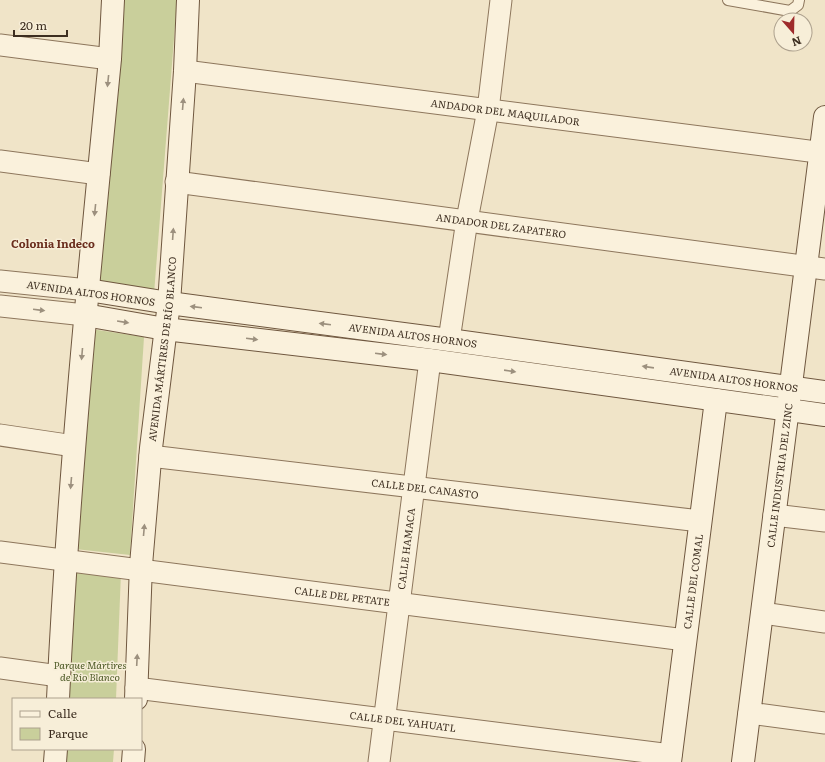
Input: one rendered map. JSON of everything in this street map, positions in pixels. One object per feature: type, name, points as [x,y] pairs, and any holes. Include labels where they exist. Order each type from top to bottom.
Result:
[{"type":"street","points":[[58,698],[65,561],[74,446],[110,59],[113,0]]},
{"type":"street","name":"AVENIDA MÁRTIRES DE RÍO BLANCO","points":[[136,694],[141,571],[150,456],[168,303],[185,70],[188,0]]},
{"type":"street","points":[[449,340],[467,220],[488,110],[501,0]]},
{"type":"street","points":[[0,46],[110,59]]},
{"type":"street","name":"ANDADOR DEL MAQUILADOR","points":[[185,70],[823,153]]},
{"type":"street","name":"CALLE INDUSTRIA DEL ZINC","points":[[743,762],[787,409],[815,268],[825,117]]},
{"type":"street","points":[[0,161],[99,174]]},
{"type":"street","name":"ANDADOR DEL ZAPATERO","points":[[176,182],[815,268]]},
{"type":"street","name":"AVENIDA ALTOS HORNOS","points":[[0,280],[88,290],[168,303],[825,392]]},
{"type":"street","points":[[0,306],[85,315],[165,329],[430,360],[825,415]]},
{"type":"street","name":"CALLE HAMACA","points":[[379,762],[430,360]]},
{"type":"street","points":[[716,400],[719,377]]},
{"type":"street","name":"CALLE DEL COMAL","points":[[670,759],[716,400]]},
{"type":"street","points":[[0,435],[74,446]]},
{"type":"street","name":"CALLE DEL CANASTO","points":[[150,456],[700,521]]},
{"type":"street","points":[[774,515],[825,521]]},
{"type":"street","name":"CALLE DEL PETATE","points":[[0,552],[685,640]]},
{"type":"street","points":[[762,614],[825,622]]},
{"type":"street","points":[[0,668],[59,676]]},
{"type":"street","name":"CALLE DEL YAHUATL","points":[[136,694],[385,719],[670,759]]},
{"type":"street","points":[[749,713],[825,723]]},
{"type":"street","points":[[56,750],[56,762]]},
{"type":"street","points":[[133,762],[134,750]]},
{"type":"lane","points":[[728,0],[790,11],[798,5],[799,0]]},
{"type":"green space","points":[[117,0],[177,0],[154,294],[93,288]]},
{"type":"green space","points":[[91,329],[144,337],[130,555],[75,549]]},
{"type":"green space","name":"Parque Mártires de Río Blanco","points":[[69,566],[121,572],[116,698],[61,698]]},
{"type":"green space","points":[[58,750],[114,750],[113,762],[57,762]]},
{"type":"district","name":"Colonia Indeco","points":[[53,244]]}]
